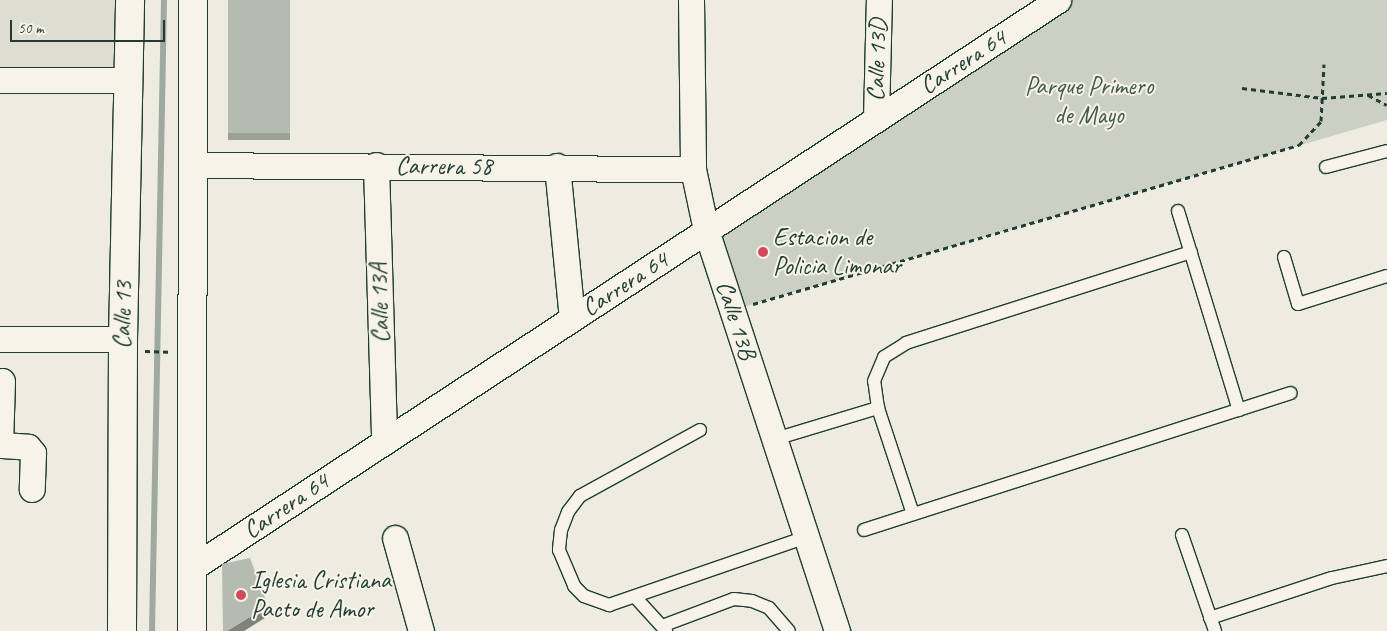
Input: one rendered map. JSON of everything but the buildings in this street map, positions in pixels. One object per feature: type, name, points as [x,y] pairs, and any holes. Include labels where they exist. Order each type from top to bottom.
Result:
[{"type":"main road","name":"Calle 13","points":[[122,631],[132,345],[128,80],[130,0]]},
{"type":"main road","points":[[192,631],[195,165],[193,0]]},
{"type":"street","name":"Calle 13B","points":[[691,0],[692,169],[706,230],[836,631]]},
{"type":"street","name":"Calle 13D","points":[[876,119],[879,0]]},
{"type":"street","name":"Carrera 64","points":[[192,568],[1058,0]]},
{"type":"street","points":[[0,80],[128,80]]},
{"type":"street","name":"Carrera 58","points":[[195,165],[557,166],[692,169]]},
{"type":"street","name":"Calle 13A","points":[[376,165],[384,442]]},
{"type":"street","points":[[557,166],[572,318]]},
{"type":"street","points":[[0,339],[132,345]]},
{"type":"street","points":[[2,381],[1,445],[28,447],[33,453],[32,489]]},
{"type":"street","points":[[395,538],[421,631]]},
{"type":"lane","points":[[1326,166],[1387,151]]},
{"type":"lane","points":[[1178,211],[1239,410]]},
{"type":"lane","points":[[913,514],[878,408],[874,381],[877,368],[894,348],[1191,252]]},
{"type":"lane","points":[[1284,257],[1298,304],[1387,276]]},
{"type":"lane","points":[[864,530],[1292,393]]},
{"type":"lane","points":[[775,439],[878,408]]},
{"type":"lane","points":[[700,430],[580,496],[568,512],[561,530],[559,550],[574,586],[584,596],[609,605],[636,598],[806,537]]},
{"type":"lane","points":[[1182,535],[1215,631]]},
{"type":"lane","points":[[1210,618],[1332,578],[1387,566]]},
{"type":"lane","points":[[636,598],[664,629],[734,599],[752,601],[769,608],[789,631]]},
{"type":"path","points":[[733,310],[1299,145],[1321,121],[1324,64]]},
{"type":"path","points":[[1242,88],[1322,98],[1387,93]]},
{"type":"path","points":[[1367,95],[1387,106]]},
{"type":"path","points":[[132,345],[169,352]]},
{"type":"shaded area","points":[[0,0],[130,0],[130,80],[0,80]]},
{"type":"green space","name":"Parque Primero de Mayo","points":[[1058,0],[1387,0],[1387,120],[733,310],[706,230]]},
{"type":"waterway","points":[[152,631],[164,0]]},
{"type":"place","name":"Estacion de Policia Limonar","points":[[763,252]]},
{"type":"place","name":"Iglesia Cristiana Pacto de Amor","points":[[241,595]]}]
